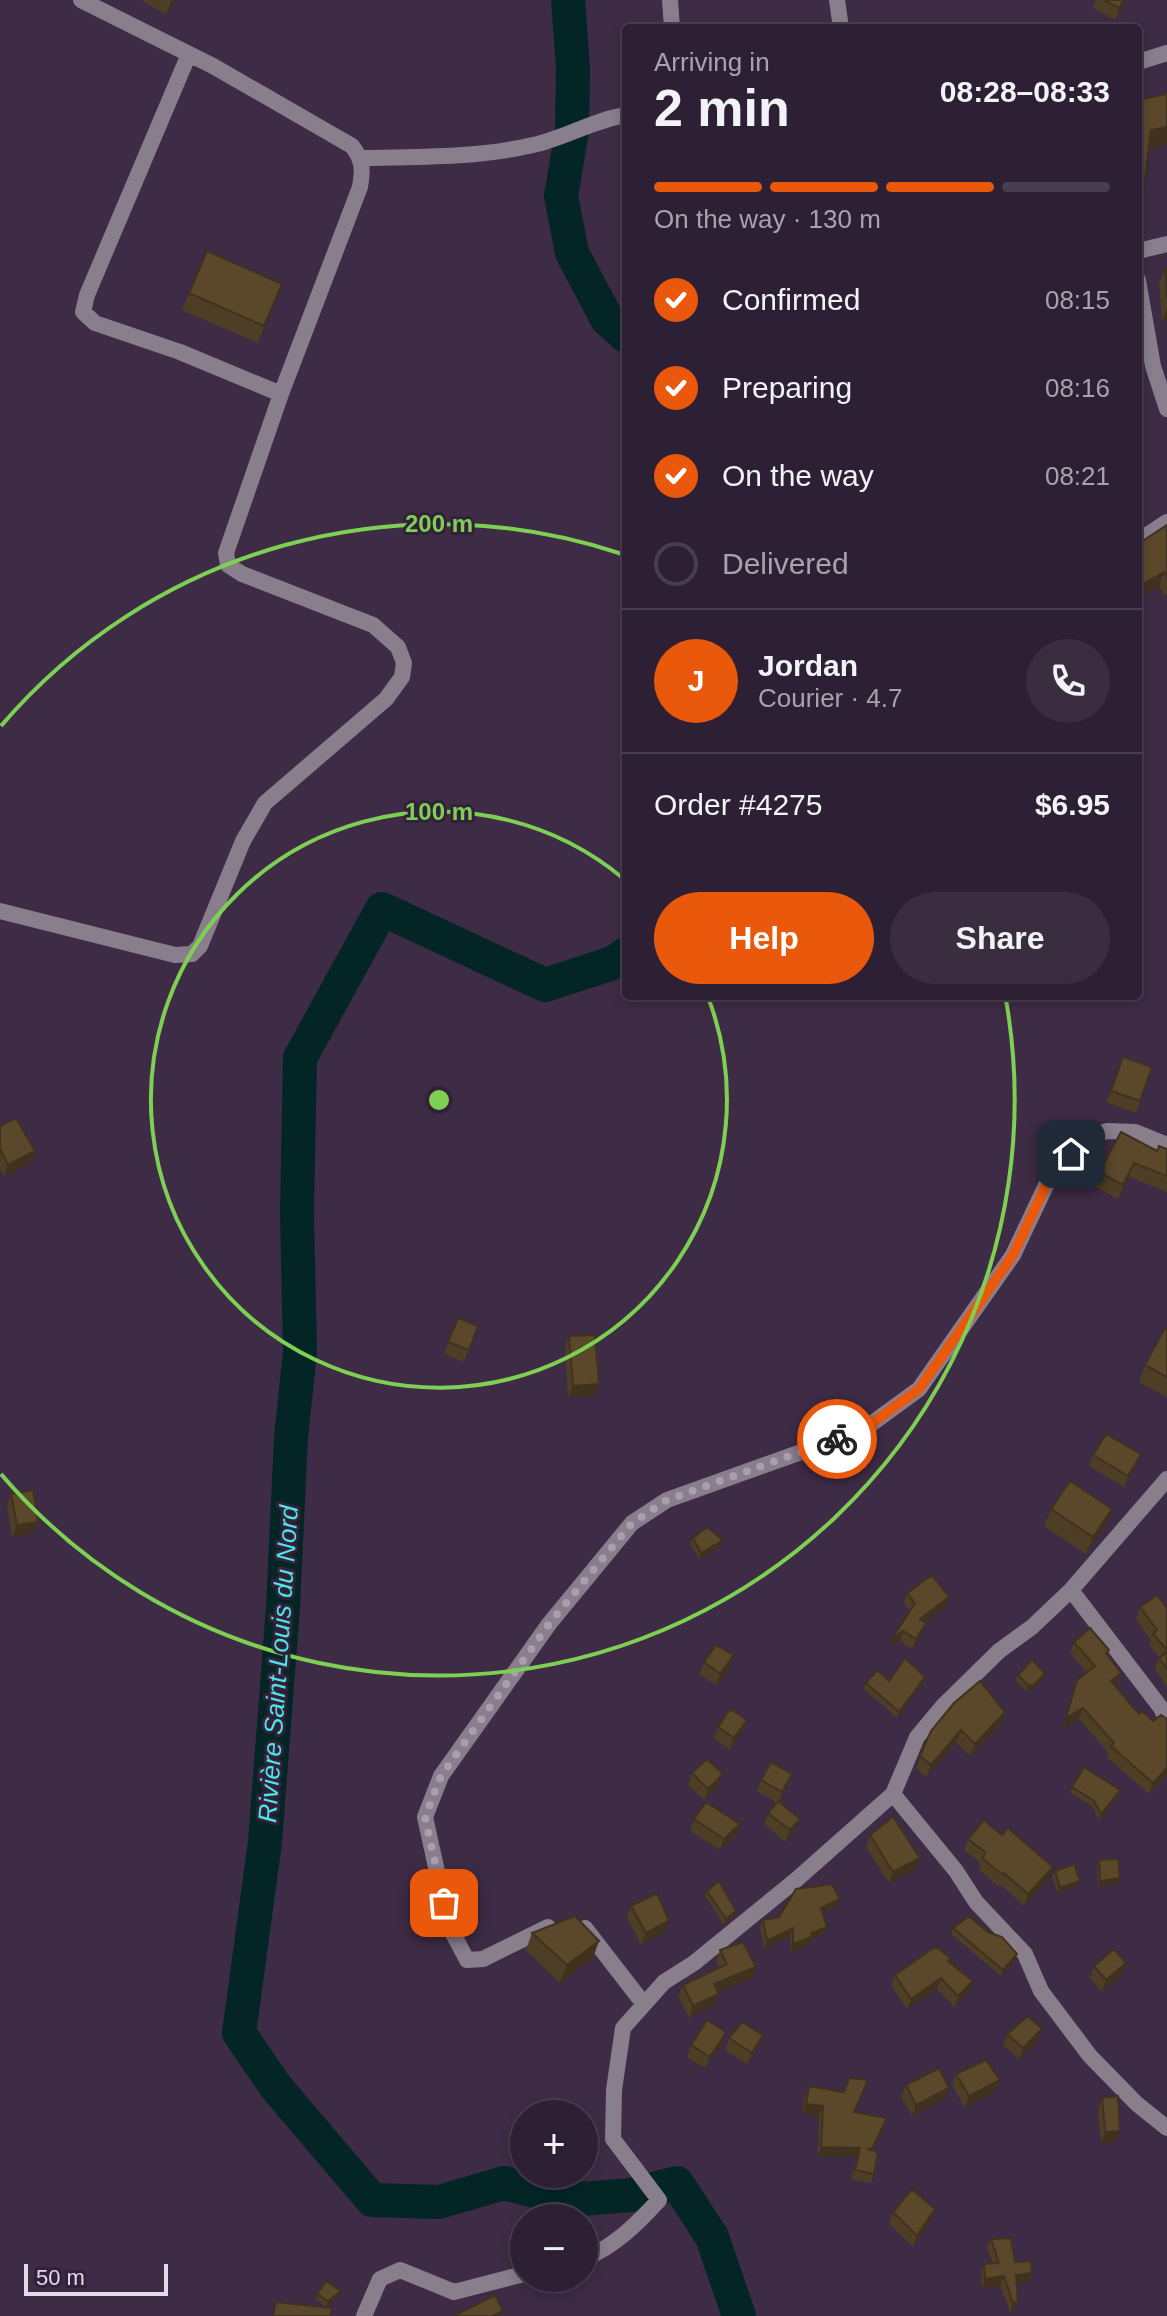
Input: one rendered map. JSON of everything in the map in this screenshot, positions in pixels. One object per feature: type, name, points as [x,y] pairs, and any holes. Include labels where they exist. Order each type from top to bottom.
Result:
[{"type":"street","points":[[0,911],[175,955],[192,954],[208,931],[243,841],[265,803],[386,699],[402,677],[404,663],[398,647],[373,625],[242,574],[228,565],[226,553],[281,394],[360,187],[363,171],[361,158],[352,146],[189,54],[81,0]]},
{"type":"street","points":[[670,0],[672,24]]},
{"type":"street","points":[[837,0],[840,24]]},
{"type":"street","points":[[1142,61],[1167,53]]},
{"type":"street","points":[[189,54],[87,295],[83,312],[95,323],[180,352],[281,394]]},
{"type":"street","points":[[361,158],[440,157],[534,145],[604,118],[622,116]]},
{"type":"street","points":[[1142,250],[1167,244]]},
{"type":"street","points":[[1142,303],[1153,366],[1167,409]]},
{"type":"street","points":[[1142,538],[1167,522]]},
{"type":"street","points":[[643,2003],[585,1927],[564,1924],[547,1928],[483,1959],[467,1960],[449,1926],[425,1817],[441,1776],[549,1624],[632,1523],[667,1500],[863,1430],[919,1389],[1013,1255],[1050,1177],[1092,1136],[1107,1131],[1135,1132],[1167,1145]]},
{"type":"street","points":[[598,2253],[633,2228],[659,2200],[613,2139],[614,2090],[623,2028],[664,1982],[694,1963],[796,1880],[893,1794],[917,1737],[942,1707],[999,1651],[1032,1627],[1071,1590],[1167,1479]]},
{"type":"street","points":[[1071,1590],[1161,1708],[1167,1721]]},
{"type":"street","points":[[893,1794],[956,1871],[976,1902],[1025,1954],[1041,1991],[1090,2056],[1137,2104],[1167,2128]]},
{"type":"street","points":[[364,2316],[380,2279],[400,2270],[454,2292],[510,2278]]},
{"type":"building","points":[[1104,0],[1124,0],[1119,8]]},
{"type":"building","points":[[1167,94],[1167,127],[1151,130],[1142,200],[1142,99]]},
{"type":"building","points":[[207,251],[282,284],[264,326],[189,293]]},
{"type":"building","points":[[1167,525],[1167,576],[1164,572],[1142,585],[1142,541]]},
{"type":"building","points":[[1123,1057],[1152,1067],[1140,1101],[1111,1091]]},
{"type":"building","points":[[16,1118],[35,1151],[8,1165],[0,1149],[0,1126]]},
{"type":"building","points":[[1121,1132],[1157,1151],[1159,1146],[1167,1149],[1167,1176],[1134,1163],[1123,1185],[1099,1172]]},
{"type":"building","points":[[458,1318],[478,1326],[469,1350],[448,1342]]},
{"type":"building","points":[[1167,1329],[1167,1377],[1145,1365]]},
{"type":"building","points":[[595,1335],[599,1384],[573,1386],[569,1336]]},
{"type":"building","points":[[1106,1434],[1141,1454],[1128,1476],[1093,1455]]},
{"type":"building","points":[[1070,1481],[1112,1509],[1093,1537],[1051,1509]]},
{"type":"building","points":[[33,1490],[38,1522],[17,1525],[11,1494]]},
{"type":"building","points":[[707,1527],[723,1540],[701,1553],[693,1538]]},
{"type":"building","points":[[932,1575],[949,1597],[920,1619],[926,1623],[916,1639],[903,1631],[893,1637],[915,1603],[907,1593]]},
{"type":"building","points":[[1157,1595],[1167,1608],[1167,1650],[1153,1634],[1157,1630],[1140,1607]]},
{"type":"building","points":[[1090,1628],[1109,1650],[1106,1653],[1121,1673],[1111,1681],[1139,1714],[1142,1711],[1153,1721],[1161,1715],[1167,1719],[1167,1768],[1153,1783],[1111,1746],[1114,1743],[1083,1708],[1066,1718],[1077,1680],[1095,1666],[1074,1642]]},
{"type":"building","points":[[716,1645],[734,1655],[720,1674],[704,1662]]},
{"type":"building","points":[[1167,1652],[1167,1669],[1159,1658]]},
{"type":"building","points":[[905,1658],[925,1677],[899,1712],[866,1683],[877,1670],[889,1681]]},
{"type":"building","points":[[1032,1660],[1045,1673],[1034,1685],[1028,1685],[1018,1675]]},
{"type":"building","points":[[980,1681],[1005,1712],[975,1744],[961,1730],[931,1765],[920,1756],[931,1731],[954,1703]]},
{"type":"building","points":[[730,1709],[747,1720],[734,1738],[718,1727]]},
{"type":"building","points":[[707,1759],[723,1774],[708,1789],[692,1773]]},
{"type":"building","points":[[771,1762],[792,1774],[782,1792],[761,1780]]},
{"type":"building","points":[[1084,1767],[1120,1790],[1101,1814],[1094,1801],[1072,1787]]},
{"type":"building","points":[[778,1801],[800,1819],[790,1830],[768,1813]]},
{"type":"building","points":[[706,1802],[740,1824],[724,1839],[694,1819]]},
{"type":"building","points":[[893,1817],[920,1858],[893,1872],[870,1835]]},
{"type":"building","points":[[984,1820],[1002,1835],[1008,1828],[1053,1867],[1028,1894],[983,1859],[985,1852],[968,1839]]},
{"type":"building","points":[[1118,1859],[1120,1878],[1100,1881],[1099,1860]]},
{"type":"building","points":[[1074,1864],[1080,1881],[1060,1888],[1055,1871]]},
{"type":"building","points":[[719,1881],[736,1911],[726,1919],[707,1891]]},
{"type":"building","points":[[832,1884],[840,1899],[821,1908],[827,1927],[793,1944],[793,1928],[767,1941],[763,1920],[779,1917],[796,1889]]},
{"type":"building","points":[[657,1893],[669,1921],[646,1933],[631,1906]]},
{"type":"building","points":[[575,1916],[599,1941],[567,1965],[532,1933]]},
{"type":"building","points":[[969,1916],[988,1932],[1002,1937],[1017,1954],[1003,1970],[953,1928]]},
{"type":"building","points":[[743,1942],[756,1967],[714,1984],[719,1994],[693,2006],[683,1985],[727,1964],[720,1950]]},
{"type":"building","points":[[933,1948],[938,1948],[951,1959],[948,1961],[973,1981],[958,1996],[941,1978],[911,1999],[895,1975]]},
{"type":"building","points":[[1114,1949],[1126,1963],[1106,1980],[1094,1966]]},
{"type":"building","points":[[1028,2016],[1042,2029],[1023,2048],[1007,2034]]},
{"type":"building","points":[[707,2020],[726,2032],[710,2057],[691,2045]]},
{"type":"building","points":[[742,2022],[763,2035],[752,2053],[729,2038]]},
{"type":"building","points":[[986,2060],[1000,2080],[969,2096],[956,2074]]},
{"type":"building","points":[[939,2068],[949,2088],[916,2105],[906,2085]]},
{"type":"building","points":[[849,2078],[868,2080],[854,2112],[887,2118],[872,2149],[867,2149],[878,2152],[874,2174],[855,2170],[860,2148],[821,2147],[823,2106],[806,2104],[809,2086],[844,2092]]},
{"type":"building","points":[[1118,2096],[1120,2131],[1105,2132],[1102,2098]]},
{"type":"building","points":[[912,2189],[935,2209],[917,2236],[893,2212]]},
{"type":"building","points":[[1011,2238],[1015,2262],[1031,2261],[1032,2273],[1016,2275],[1018,2302],[1013,2303],[1004,2276],[985,2279],[984,2264],[999,2263],[991,2239]]},
{"type":"building","points":[[326,2281],[341,2291],[328,2301],[317,2294]]},
{"type":"building","points":[[495,2295],[503,2311],[495,2316],[454,2316]]},
{"type":"building","points":[[276,2302],[332,2308],[330,2316],[273,2316]]},
{"type":"waterway","name":"Rivière Saint-Louis du Nord","points":[[568,0],[573,67],[572,131],[561,196],[572,253],[607,319],[622,332]]},
{"type":"waterway","name":"Rivière Saint-Louis du Nord","points":[[622,957],[613,963],[545,985],[382,909],[300,1058],[297,1211],[300,1352],[291,1437],[283,1607],[265,1842],[239,2033],[276,2087],[372,2200],[439,2202],[504,2183],[569,2200],[631,2195],[677,2183],[712,2237],[739,2316]]},
{"type":"way so far","points":[[444,1903],[425,1817],[441,1776],[549,1624],[632,1523],[667,1500],[837,1439]]},
{"type":"route","points":[[837,1439],[863,1430],[919,1389],[1013,1255],[1050,1177],[1071,1154]]}]
